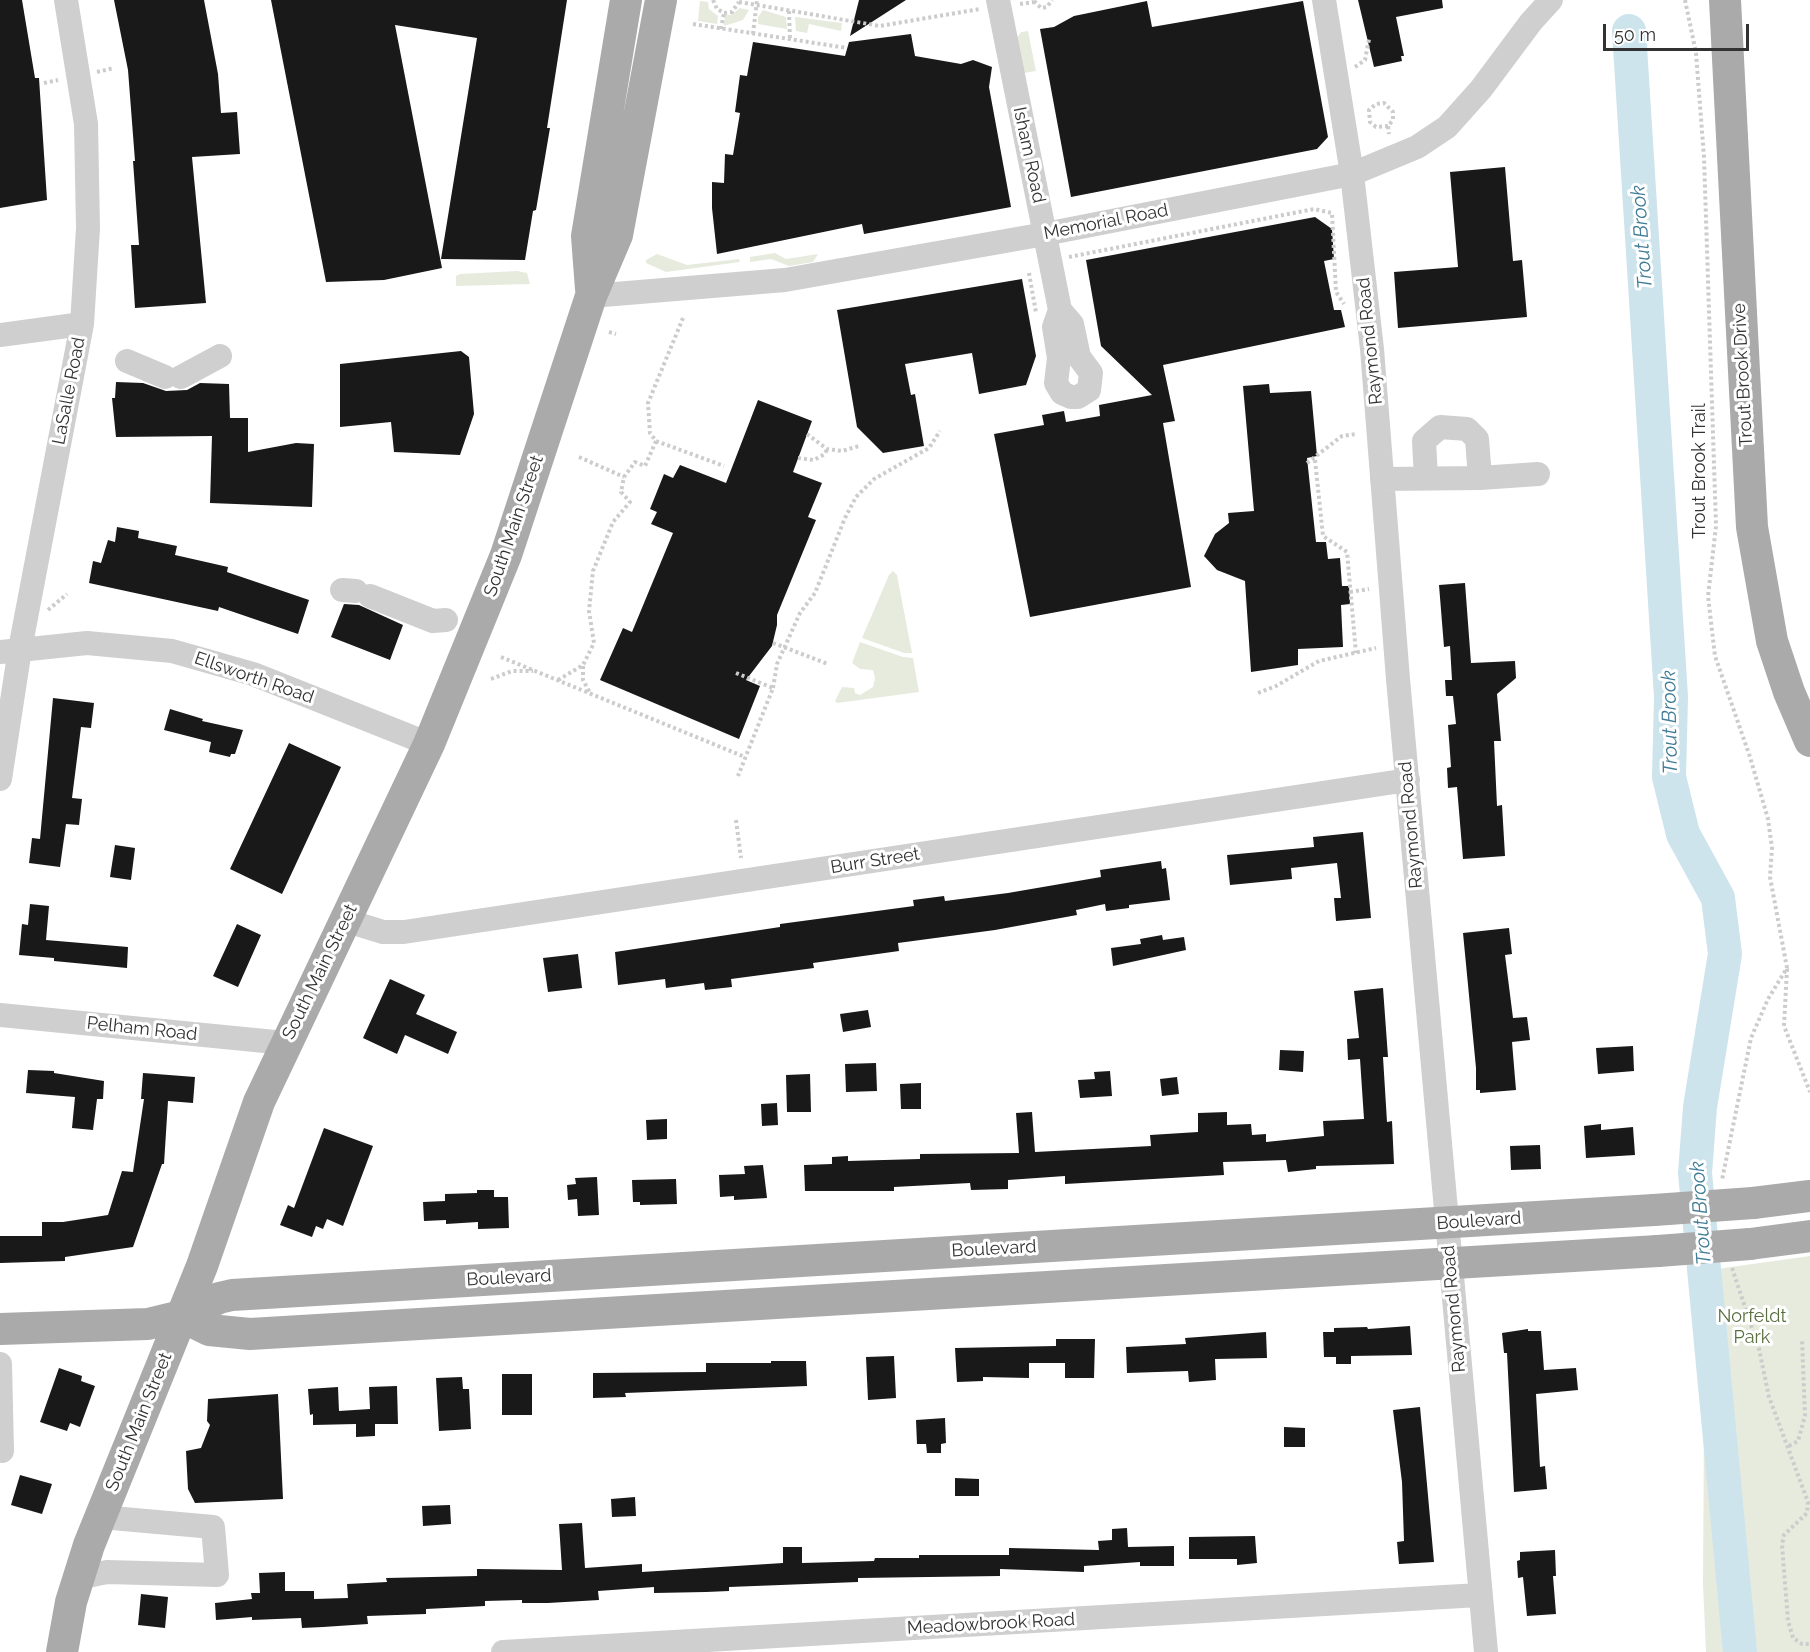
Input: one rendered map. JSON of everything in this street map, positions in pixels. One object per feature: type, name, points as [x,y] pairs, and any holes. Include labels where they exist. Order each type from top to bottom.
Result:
[{"type":"main road","name":"South Main Street","points":[[591,296],[587,236],[626,0]]},
{"type":"main road","name":"South Main Street","points":[[62,1652],[78,1578],[182,1316],[259,1102],[285,1042],[429,744],[506,555],[591,296],[616,235],[661,0]]},
{"type":"main road","name":"Trout Brook Drive","points":[[1725,0],[1752,527],[1772,641],[1789,692],[1810,741]]},
{"type":"main road","name":"Boulevard","points":[[0,1329],[129,1326],[182,1316],[219,1298],[232,1295],[1446,1223],[1798,1198]]},
{"type":"main road","points":[[182,1316],[209,1330],[250,1334],[1450,1262],[1658,1251],[1741,1251],[1800,1238],[1798,1198]]},
{"type":"main road","points":[[1121,1242],[1124,1282]]},
{"type":"main road","points":[[817,1260],[818,1300]]},
{"type":"main road","points":[[510,1278],[511,1319]]},
{"type":"street","name":"LaSalle Road","points":[[0,779],[10,651],[82,324],[88,228],[86,124],[66,0]]},
{"type":"street","name":"Raymond Road","points":[[1324,0],[1352,174],[1372,349],[1446,1223],[1486,1652]]},
{"type":"street","name":"Memorial Road","points":[[591,296],[785,280],[1045,234],[1352,174],[1418,147],[1447,127],[1481,89],[1531,22],[1551,0]]},
{"type":"street","name":"Isham Road","points":[[998,4],[1060,310]]},
{"type":"street","points":[[0,335],[82,324]]},
{"type":"street","points":[[127,361],[173,377],[220,356]]},
{"type":"street","points":[[1426,478],[1424,441],[1440,427],[1467,429],[1477,439],[1480,478]]},
{"type":"street","points":[[1382,479],[1480,478],[1538,474]]},
{"type":"street","points":[[356,592],[434,621],[446,620]]},
{"type":"street","name":"Ellsworth Road","points":[[10,651],[87,643],[172,651],[254,674],[429,744]]},
{"type":"street","name":"Burr Street","points":[[344,920],[383,932],[404,932],[1408,780]]},
{"type":"street","name":"Pelham Road","points":[[0,1015],[285,1042]]},
{"type":"street","points":[[0,1364],[2,1451]]},
{"type":"street","points":[[78,1578],[107,1572],[217,1575],[213,1527],[101,1517]]},
{"type":"street","name":"Meadowbrook Road","points":[[503,1652],[1479,1595]]},
{"type":"path","points":[[713,0],[717,9],[724,13],[735,9],[739,1],[880,26],[998,4],[1034,1],[1039,7],[1044,8],[1052,0]]},
{"type":"path","name":"Trout Brook Trail","points":[[1685,0],[1696,53],[1704,158],[1716,526],[1708,596],[1710,622],[1715,656],[1750,757],[1768,819],[1772,848],[1770,877],[1787,968],[1784,1026],[1810,1092]]},
{"type":"path","points":[[753,34],[757,3]]},
{"type":"path","points":[[789,11],[790,40]]},
{"type":"path","points":[[722,29],[724,13]]},
{"type":"path","points":[[693,24],[847,48]]},
{"type":"path","points":[[1351,68],[1365,60],[1369,39]]},
{"type":"path","points":[[1388,126],[1376,127],[1370,122],[1369,110],[1376,104],[1384,103],[1391,108],[1394,116],[1388,126],[1389,134]]},
{"type":"path","points":[[1063,258],[1314,209],[1332,213],[1336,292],[1344,304],[1345,314]]},
{"type":"path","points":[[683,318],[648,403],[650,433],[656,441],[724,466]]},
{"type":"path","points":[[609,332],[616,334]]},
{"type":"path","points":[[1307,463],[1315,460],[1342,436],[1356,434],[1355,422]]},
{"type":"path","points":[[738,776],[773,688],[777,664],[784,647],[800,613],[815,592],[856,497],[874,479],[929,448],[940,431]]},
{"type":"path","points":[[807,434],[827,449],[842,451],[859,446]]},
{"type":"path","points":[[590,694],[583,680],[583,665],[594,643],[589,611],[593,571],[613,522],[630,502],[621,492],[624,477],[635,462],[645,466],[656,441]]},
{"type":"path","points":[[798,458],[814,460],[825,454],[827,449]]},
{"type":"path","points":[[579,457],[624,477]]},
{"type":"path","points":[[1315,460],[1323,536],[1347,552],[1356,653]]},
{"type":"path","points":[[1351,592],[1370,589]]},
{"type":"path","points":[[773,643],[828,664]]},
{"type":"path","points":[[1258,693],[1276,686],[1319,661],[1376,648]]},
{"type":"path","points":[[501,657],[745,758]]},
{"type":"path","points":[[558,680],[583,665]]},
{"type":"path","points":[[490,679],[512,671],[536,671]]},
{"type":"path","points":[[736,673],[773,688]]},
{"type":"path","points":[[736,820],[741,858]]},
{"type":"path","points":[[1723,1190],[1722,1179],[1729,1135],[1751,1038],[1768,999],[1787,968]]},
{"type":"path","points":[[1741,1251],[1769,1397],[1808,1502],[1807,1513],[1784,1535],[1782,1545],[1788,1621],[1793,1638],[1802,1644],[1810,1644]]},
{"type":"path","points":[[1789,1446],[1798,1441],[1805,1416],[1802,1339]]},
{"type":"green space","points":[[700,1],[708,2],[709,9],[718,16],[717,24],[698,21]]},
{"type":"green space","points":[[740,8],[749,10],[743,20],[724,26],[725,15],[731,15]]},
{"type":"green space","points":[[763,10],[786,17],[787,29],[758,24],[758,17]]},
{"type":"green space","points":[[795,17],[842,23],[841,31],[809,24],[807,33],[796,31]]},
{"type":"green space","points":[[1028,31],[1036,71],[1024,73],[1017,38],[1021,32]]},
{"type":"green space","points":[[775,253],[786,259],[818,254],[813,262],[789,266],[771,259],[750,262],[750,257]]},
{"type":"green space","points":[[657,254],[687,265],[739,259],[740,262],[666,272],[646,263],[646,260]]},
{"type":"green space","points":[[517,271],[527,273],[530,284],[456,286],[456,276],[460,274]]},
{"type":"green space","points":[[893,571],[897,575],[912,653],[904,653],[862,638],[889,575]]},
{"type":"green space","points":[[860,642],[903,657],[913,658],[919,692],[837,703],[835,701],[842,687],[854,688],[855,693],[860,695],[873,687],[875,678],[873,670],[860,669],[852,663]]},
{"type":"green space","name":"Norfeldt Park","points":[[1810,1256],[1810,1652],[1706,1652],[1703,1584],[1704,1420],[1688,1273]]},
{"type":"building","points":[[0,0],[22,0],[35,78],[39,78],[47,200],[0,208]]},
{"type":"building","points":[[114,0],[204,0],[218,74],[221,113],[237,112],[240,154],[192,157],[206,303],[135,308],[131,245],[139,245],[133,161],[135,161],[128,70]]},
{"type":"building","points":[[271,0],[567,0],[547,128],[550,128],[525,260],[441,259],[477,38],[395,25],[442,268],[384,280],[326,282]]},
{"type":"building","points":[[859,0],[906,0],[850,36]]},
{"type":"building","points":[[1358,0],[1442,0],[1443,8],[1396,17],[1404,56],[1401,56],[1402,61],[1374,67]]},
{"type":"building","points":[[1147,1],[1152,27],[1303,1],[1328,137],[1317,149],[1071,197],[1040,29],[1054,27],[1074,16]]},
{"type":"building","points":[[911,34],[915,56],[961,64],[973,60],[992,67],[989,87],[1011,207],[864,234],[862,224],[717,254],[712,208],[712,182],[724,183],[725,154],[733,155],[740,113],[735,112],[740,75],[747,76],[753,42],[845,56],[849,42]]},
{"type":"building","points":[[1505,167],[1513,261],[1522,260],[1527,317],[1398,328],[1394,272],[1458,267],[1450,172]]},
{"type":"building","points":[[1315,217],[1332,229],[1334,259],[1324,261],[1334,310],[1341,310],[1345,327],[1163,365],[1175,421],[1163,423],[1191,587],[1030,617],[994,434],[1044,425],[1042,415],[1064,411],[1066,422],[1100,416],[1099,405],[1152,395],[1101,346],[1086,260]]},
{"type":"building","points":[[1022,279],[1036,356],[1026,385],[979,394],[972,353],[905,364],[911,395],[915,394],[924,446],[883,453],[857,427],[837,310]]},
{"type":"building","points":[[461,351],[469,357],[474,414],[460,455],[394,452],[391,422],[340,427],[340,364]]},
{"type":"building","points":[[116,382],[143,383],[166,391],[187,390],[200,383],[229,384],[230,418],[248,418],[248,452],[296,443],[314,444],[312,507],[210,503],[212,436],[116,437],[112,398],[115,398]]},
{"type":"building","points":[[1269,384],[1270,393],[1311,391],[1317,456],[1307,458],[1316,542],[1326,542],[1328,559],[1340,558],[1342,586],[1349,586],[1350,604],[1341,605],[1343,647],[1298,649],[1298,665],[1251,672],[1245,581],[1217,570],[1204,556],[1215,534],[1229,523],[1228,513],[1254,511],[1243,386]]},
{"type":"building","points":[[758,400],[812,421],[793,472],[822,483],[808,517],[816,520],[777,615],[772,646],[746,680],[760,686],[739,739],[600,680],[623,628],[632,632],[673,533],[651,524],[657,512],[650,509],[664,474],[673,478],[680,465],[726,483]]},
{"type":"building","points":[[117,527],[139,531],[138,538],[177,546],[175,555],[228,567],[227,572],[309,600],[298,634],[219,607],[218,611],[89,583],[93,561],[101,563],[108,540],[115,542]]},
{"type":"building","points":[[1465,583],[1471,663],[1515,661],[1516,678],[1497,694],[1501,741],[1494,741],[1497,806],[1502,805],[1505,856],[1463,859],[1457,787],[1448,788],[1447,768],[1451,767],[1448,725],[1456,724],[1453,696],[1446,696],[1445,680],[1452,680],[1450,646],[1444,647],[1439,585]]},
{"type":"building","points":[[344,604],[359,605],[403,625],[390,660],[331,637]]},
{"type":"building","points":[[53,698],[94,703],[91,728],[81,727],[72,798],[82,799],[79,825],[66,824],[60,867],[29,863],[32,838],[40,839]]},
{"type":"building","points":[[170,709],[203,719],[202,721],[243,730],[235,754],[231,754],[230,757],[209,752],[211,742],[164,730]]},
{"type":"building","points":[[289,743],[341,767],[282,894],[230,869]]},
{"type":"building","points":[[1363,832],[1371,918],[1336,921],[1334,898],[1341,898],[1337,863],[1291,868],[1292,879],[1230,885],[1227,855],[1314,847],[1313,837]]},
{"type":"building","points":[[115,845],[135,848],[131,880],[110,877]]},
{"type":"building","points":[[1161,861],[1162,869],[1166,868],[1170,900],[1129,905],[1129,908],[1106,911],[1105,904],[1076,910],[1077,915],[995,930],[898,943],[899,951],[813,963],[814,968],[731,979],[732,987],[705,990],[704,983],[666,988],[665,979],[618,985],[615,952],[780,927],[780,924],[914,906],[913,900],[944,896],[945,901],[1008,893],[1101,877],[1100,870]]},
{"type":"building","points":[[30,904],[49,906],[46,940],[128,947],[127,968],[19,955],[22,924],[28,925]]},
{"type":"building","points":[[237,924],[261,935],[238,987],[213,976]]},
{"type":"building","points":[[1509,928],[1512,954],[1505,955],[1513,1018],[1527,1017],[1530,1040],[1512,1042],[1516,1090],[1480,1093],[1480,1090],[1476,1090],[1476,1068],[1463,933]]},
{"type":"building","points":[[1162,935],[1163,940],[1184,937],[1186,950],[1113,966],[1111,948],[1141,944],[1140,939]]},
{"type":"building","points":[[578,954],[582,988],[548,992],[543,958]]},
{"type":"building","points":[[390,979],[425,995],[416,1014],[457,1032],[448,1054],[405,1035],[397,1054],[363,1038]]},
{"type":"building","points":[[1383,988],[1388,1057],[1383,1057],[1387,1122],[1392,1121],[1394,1164],[1316,1166],[1316,1169],[1288,1172],[1286,1160],[1223,1162],[1224,1175],[1065,1184],[1065,1176],[1008,1180],[1008,1189],[971,1190],[970,1183],[894,1187],[894,1191],[805,1191],[804,1165],[832,1164],[832,1157],[848,1156],[848,1161],[920,1159],[920,1154],[1019,1153],[1016,1113],[1032,1112],[1035,1152],[1151,1146],[1150,1135],[1198,1132],[1198,1113],[1227,1112],[1227,1125],[1251,1124],[1252,1135],[1266,1134],[1266,1142],[1324,1136],[1323,1121],[1364,1119],[1360,1059],[1348,1060],[1347,1039],[1359,1038],[1354,991]]},
{"type":"building","points":[[868,1010],[871,1027],[843,1032],[840,1014]]},
{"type":"building","points":[[1633,1046],[1634,1071],[1598,1074],[1596,1048]]},
{"type":"building","points":[[1280,1050],[1304,1051],[1303,1072],[1279,1070]]},
{"type":"building","points":[[876,1063],[877,1091],[846,1092],[845,1064]]},
{"type":"building","points":[[28,1070],[54,1071],[54,1073],[104,1081],[103,1099],[97,1099],[93,1130],[72,1128],[75,1097],[26,1093]]},
{"type":"building","points":[[1110,1071],[1112,1096],[1080,1098],[1078,1080],[1095,1079],[1094,1072]]},
{"type":"building","points":[[143,1073],[195,1077],[193,1103],[168,1101],[164,1164],[162,1164],[133,1247],[65,1257],[65,1261],[0,1263],[0,1236],[42,1236],[42,1222],[63,1222],[108,1215],[122,1171],[133,1172],[144,1099],[141,1099]]},
{"type":"building","points":[[810,1074],[811,1112],[787,1112],[786,1075]]},
{"type":"building","points":[[1177,1077],[1179,1094],[1162,1096],[1160,1079]]},
{"type":"building","points":[[921,1083],[921,1109],[901,1109],[900,1084]]},
{"type":"building","points":[[777,1103],[778,1125],[762,1126],[761,1104]]},
{"type":"building","points":[[667,1119],[667,1139],[647,1140],[646,1120]]},
{"type":"building","points":[[1601,1124],[1601,1130],[1633,1127],[1635,1155],[1586,1158],[1584,1126]]},
{"type":"building","points":[[324,1128],[373,1146],[343,1226],[327,1219],[323,1229],[316,1226],[312,1237],[280,1225],[288,1205],[294,1208]]},
{"type":"building","points":[[1540,1145],[1541,1169],[1511,1170],[1510,1146]]},
{"type":"building","points":[[763,1165],[767,1198],[734,1200],[734,1196],[720,1197],[719,1175],[745,1174],[744,1166]]},
{"type":"building","points":[[597,1177],[599,1215],[578,1216],[577,1199],[568,1200],[567,1185],[576,1184],[575,1178]]},
{"type":"building","points":[[676,1179],[677,1204],[640,1205],[640,1202],[633,1202],[632,1180]]},
{"type":"building","points":[[477,1190],[494,1190],[494,1197],[508,1197],[509,1228],[478,1229],[478,1222],[446,1224],[446,1220],[424,1221],[423,1202],[445,1201],[445,1194],[477,1193]]},
{"type":"building","points":[[1410,1326],[1412,1355],[1351,1356],[1351,1364],[1336,1364],[1336,1357],[1324,1357],[1323,1332],[1334,1332],[1334,1328],[1367,1327],[1368,1329]]},
{"type":"building","points":[[1528,1329],[1528,1331],[1541,1331],[1544,1370],[1576,1368],[1578,1390],[1536,1394],[1540,1467],[1545,1466],[1547,1489],[1514,1492],[1507,1353],[1504,1353],[1502,1333]]},
{"type":"building","points":[[1266,1332],[1267,1358],[1215,1359],[1216,1380],[1189,1382],[1188,1371],[1127,1373],[1126,1347],[1186,1344],[1185,1338]]},
{"type":"building","points":[[1056,1339],[1095,1339],[1094,1378],[1065,1378],[1065,1363],[1029,1363],[1029,1378],[983,1377],[983,1381],[957,1382],[955,1348],[1056,1346]]},
{"type":"building","points":[[894,1356],[896,1398],[868,1400],[866,1357]]},
{"type":"building","points":[[771,1361],[806,1361],[807,1386],[625,1393],[626,1397],[593,1398],[593,1373],[706,1372],[706,1363],[771,1363]]},
{"type":"building","points":[[59,1368],[82,1376],[81,1381],[95,1386],[80,1427],[70,1423],[67,1431],[40,1422]]},
{"type":"building","points":[[502,1374],[532,1374],[532,1415],[502,1415]]},
{"type":"building","points":[[462,1377],[463,1389],[469,1389],[471,1429],[439,1431],[436,1378]]},
{"type":"building","points":[[397,1386],[398,1424],[375,1424],[375,1436],[356,1437],[356,1424],[313,1425],[308,1389],[338,1387],[339,1411],[370,1409],[369,1387]]},
{"type":"building","points":[[278,1394],[283,1499],[195,1503],[188,1489],[186,1451],[201,1448],[210,1425],[207,1421],[208,1399]]},
{"type":"building","points":[[1420,1407],[1434,1562],[1399,1564],[1397,1542],[1404,1541],[1402,1482],[1393,1410]]},
{"type":"building","points":[[945,1418],[946,1443],[941,1444],[941,1453],[927,1453],[926,1444],[917,1444],[916,1420]]},
{"type":"building","points":[[1284,1427],[1305,1428],[1305,1447],[1284,1447]]},
{"type":"building","points":[[20,1475],[52,1484],[42,1514],[11,1505]]},
{"type":"building","points":[[955,1478],[979,1479],[979,1496],[955,1496]]},
{"type":"building","points":[[635,1497],[636,1516],[612,1517],[611,1499]]},
{"type":"building","points":[[450,1505],[451,1524],[423,1526],[422,1506]]},
{"type":"building","points":[[582,1523],[585,1568],[642,1564],[642,1572],[783,1563],[783,1547],[802,1547],[802,1563],[874,1561],[875,1558],[919,1558],[919,1555],[1009,1555],[1009,1548],[1099,1550],[1098,1541],[1112,1540],[1112,1529],[1127,1528],[1128,1547],[1174,1546],[1174,1566],[1140,1566],[1140,1562],[1084,1566],[1084,1572],[1000,1569],[1000,1576],[858,1578],[858,1582],[729,1587],[729,1591],[706,1592],[654,1593],[654,1587],[598,1591],[599,1600],[548,1603],[522,1603],[522,1600],[485,1601],[485,1606],[426,1609],[426,1614],[367,1616],[368,1624],[323,1627],[302,1628],[301,1618],[252,1620],[252,1617],[216,1620],[215,1603],[252,1599],[251,1593],[260,1593],[259,1573],[285,1572],[285,1591],[314,1591],[314,1599],[348,1598],[347,1584],[387,1582],[386,1578],[477,1576],[477,1569],[562,1570],[559,1524]]},
{"type":"building","points":[[1255,1536],[1257,1563],[1237,1565],[1237,1559],[1189,1559],[1189,1537]]},
{"type":"building","points":[[1555,1550],[1556,1576],[1553,1576],[1556,1614],[1527,1616],[1523,1577],[1518,1578],[1517,1561],[1520,1560],[1520,1552]]},
{"type":"building","points":[[141,1594],[168,1597],[165,1628],[138,1625]]},
{"type":"waterway","name":"Trout Brook","points":[[1629,31],[1671,697],[1669,777],[1683,834],[1718,898],[1725,954],[1700,1107],[1695,1173],[1740,1652]]}]
